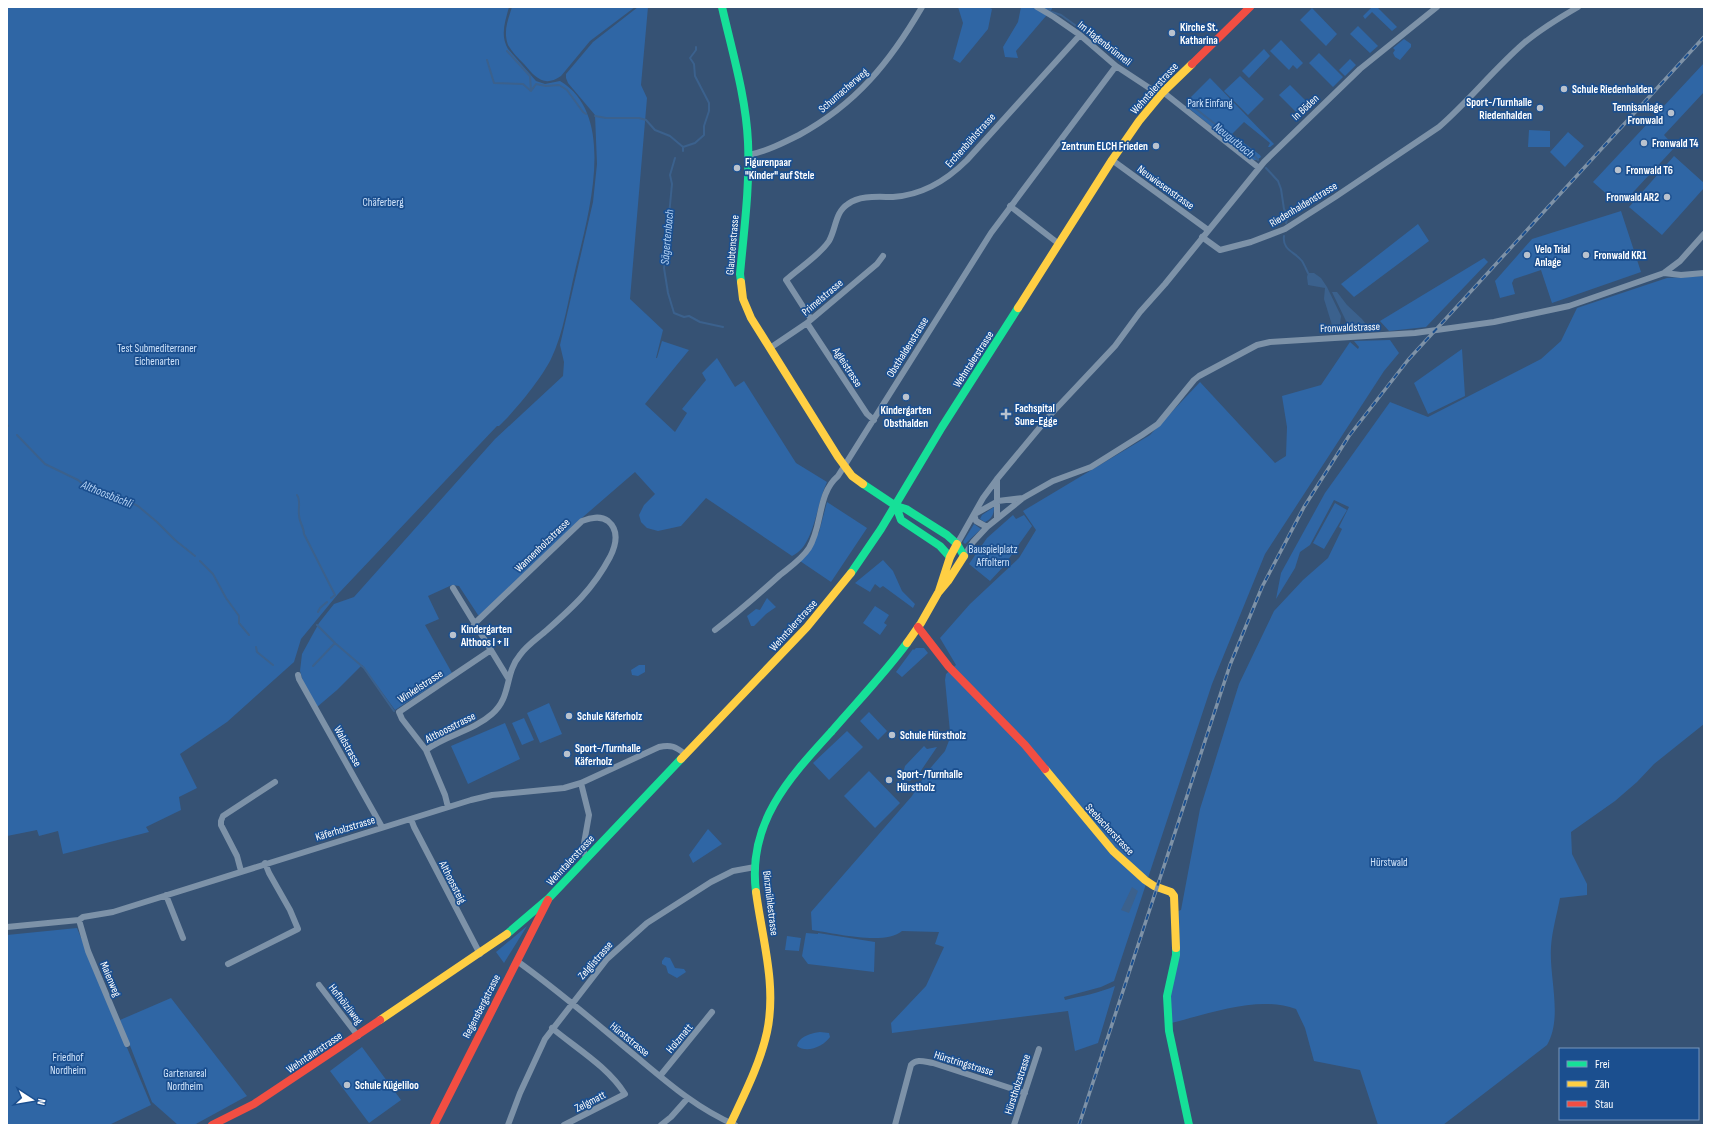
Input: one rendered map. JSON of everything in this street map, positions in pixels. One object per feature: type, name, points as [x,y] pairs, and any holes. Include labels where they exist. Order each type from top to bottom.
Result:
[{"type":"street","name":"Glaubtenstrasse","points":[[722,7],[745,110],[749,155],[747,196],[741,255],[740,285],[743,299],[751,318],[844,466],[852,476],[896,506]]},
{"type":"street","name":"Schumacherweg","points":[[749,155],[778,146],[816,125],[844,105],[874,78],[884,66],[922,7]]},
{"type":"street","name":"Im Hagenbrünneli","points":[[1037,7],[1054,17],[1080,36],[1116,66],[1162,93],[1205,125],[1258,168]]},
{"type":"street","name":"Wehntalerstrasse","points":[[212,1125],[254,1104],[358,1036],[501,939],[549,898],[807,627],[864,555],[896,506],[942,427],[1112,160],[1139,121],[1162,93],[1250,7]]},
{"type":"street","name":"In Böden","points":[[1202,237],[1258,168],[1282,143],[1360,69],[1437,7]]},
{"type":"street","name":"Riedenhaldenstrasse","points":[[1202,237],[1220,250],[1270,236],[1306,217],[1435,130],[1455,114],[1524,44],[1542,30],[1578,7]]},
{"type":"street","name":"Erchenbühlstrasse","points":[[809,321],[786,280],[824,248],[829,240],[841,210],[847,204],[855,200],[912,194],[932,187],[949,177],[967,160],[1080,36]]},
{"type":"street","name":"Obsthaldenstrasse","points":[[715,630],[738,612],[807,551],[814,537],[827,489],[832,481],[838,476],[874,420],[995,227],[1116,66]]},
{"type":"street","name":"Neuwiesenstrasse","points":[[1112,160],[1208,230]]},
{"type":"street","points":[[1010,206],[1059,244]]},
{"type":"street","name":"Fronwaldstrasse","points":[[964,556],[973,542],[987,527],[1023,498],[1053,482],[1092,467],[1142,435],[1161,420],[1199,376],[1257,345],[1270,342],[1323,338],[1389,336],[1494,322],[1569,306],[1664,273],[1685,256],[1704,234]]},
{"type":"street","points":[[958,544],[983,498],[997,479],[1051,414],[1115,346],[1202,237]]},
{"type":"street","name":"Primelstrasse","points":[[770,348],[809,321],[877,264],[883,256]]},
{"type":"street","points":[[1664,273],[1681,275],[1704,273]]},
{"type":"street","name":"Agleistrasse","points":[[809,321],[867,414],[874,420]]},
{"type":"street","points":[[997,479],[997,518]]},
{"type":"street","name":"Fronwaldstrasse","points":[[974,514],[998,501],[1023,498]]},
{"type":"street","points":[[896,506],[906,509],[958,544],[964,556],[950,557],[940,546],[901,520],[896,506]]},
{"type":"street","points":[[974,514],[976,521],[987,527]]},
{"type":"street","name":"Wannenholzstrasse","points":[[474,624],[582,521],[595,517],[607,520],[612,526],[616,538],[615,546],[593,585],[573,607],[520,654],[508,678]]},
{"type":"street","name":"Binzmühlestrasse","points":[[938,593],[950,557],[958,544]]},
{"type":"street","name":"Binzmühlestrasse","points":[[732,1124],[761,1050],[769,1018],[769,976],[756,890],[755,868],[763,825],[783,786],[890,667],[964,556]]},
{"type":"street","points":[[453,588],[508,678]]},
{"type":"street","name":"Seebacherstrasse","points":[[918,627],[949,667],[1024,745],[1113,851],[1145,880],[1154,886],[1171,892],[1174,896],[1176,955],[1167,996],[1169,1031],[1189,1125]]},
{"type":"street","name":"Winkelstrasse","points":[[426,750],[402,719],[399,712],[490,650]]},
{"type":"street","name":"Waldstrasse","points":[[298,675],[382,827]]},
{"type":"street","name":"Althoosstrasse","points":[[448,807],[445,795],[426,750],[435,743],[472,727],[493,714],[502,704],[506,695],[508,678]]},
{"type":"street","name":"Käferholzstrasse","points":[[7,927],[80,920],[83,917],[113,912],[265,863],[448,807],[492,795],[547,790],[581,783],[666,745],[676,747],[685,754]]},
{"type":"street","points":[[241,871],[237,856],[221,821],[223,816],[275,782]]},
{"type":"street","points":[[581,783],[589,815],[583,849],[586,858]]},
{"type":"street","name":"Althoossteig","points":[[411,819],[419,838],[480,954]]},
{"type":"street","points":[[228,964],[298,929],[290,910],[265,863]]},
{"type":"street","name":"Zelglistrasse","points":[[508,1125],[538,1051],[552,1028],[607,959],[647,923],[722,876],[733,871],[755,868]]},
{"type":"street","points":[[166,895],[183,938]]},
{"type":"street","name":"Regensbergstrasse","points":[[434,1125],[549,898]]},
{"type":"street","name":"Maienweg","points":[[80,920],[88,951],[127,1044]]},
{"type":"street","name":"Hürststrasse","points":[[517,961],[571,1003],[687,1099],[732,1124]]},
{"type":"street","name":"Hofhölzliweg","points":[[319,985],[358,1036]]},
{"type":"street","name":"Holzmatt","points":[[660,1076],[712,1012]]},
{"type":"street","name":"Zelgmatt","points":[[552,1028],[609,1072],[618,1082],[625,1094],[564,1125]]},
{"type":"street","name":"Hürstholzstrasse","points":[[1014,1125],[1039,1049]]},
{"type":"street","name":"Hürstringstrasse","points":[[896,1125],[911,1065],[915,1061],[919,1060],[933,1063],[1025,1093]]},
{"type":"street","points":[[661,1125],[671,1117],[687,1099]]},
{"type":"green space","name":"Chäferberg","points":[[7,7],[509,7],[504,34],[504,39],[508,49],[536,81],[545,84],[560,81],[578,97],[589,118],[594,143],[594,170],[591,197],[565,316],[551,359],[534,385],[505,420],[497,426],[338,594],[301,639],[294,662],[227,722],[180,754],[197,788],[179,797],[181,810],[146,827],[149,832],[63,854],[58,831],[39,836],[37,830],[7,836]]},
{"type":"green space","points":[[512,7],[635,7],[590,41],[561,76],[550,81],[545,81],[536,77],[515,55],[508,45],[506,30]]},
{"type":"green space","points":[[638,7],[648,7],[641,85],[647,98],[630,299],[663,330],[656,358],[662,341],[689,350],[645,404],[675,432],[687,413],[682,409],[706,380],[702,373],[717,358],[735,387],[744,381],[796,463],[827,482],[814,524],[806,543],[800,551],[792,556],[706,498],[681,526],[658,531],[647,528],[641,522],[639,515],[644,505],[655,494],[635,472],[576,523],[480,615],[478,615],[459,586],[452,585],[428,596],[439,619],[425,625],[452,673],[395,710],[362,665],[337,690],[317,707],[304,684],[300,671],[302,654],[319,623],[334,604],[354,597],[495,439],[563,376],[564,362],[560,345],[593,202],[597,164],[595,115],[568,83],[566,74],[593,42]]},
{"type":"green space","points":[[958,7],[988,7],[992,9],[988,29],[960,63],[953,59],[963,23]]},
{"type":"green space","points":[[1021,7],[1052,7],[1052,9],[1016,51],[1018,58],[1005,57],[1003,47],[1018,22]]},
{"type":"green space","points":[[1372,7],[1377,7],[1397,27],[1392,31],[1372,12],[1365,19],[1363,16]]},
{"type":"green space","points":[[1312,8],[1337,34],[1326,46],[1300,20]]},
{"type":"green space","points":[[1358,26],[1378,46],[1370,53],[1350,34]]},
{"type":"green space","points":[[1404,39],[1411,44],[1411,47],[1400,60],[1395,57],[1393,53],[1395,50],[1393,48]]},
{"type":"green space","points":[[1281,40],[1303,63],[1297,69],[1293,65],[1289,70],[1270,51]]},
{"type":"green space","points":[[1264,49],[1270,56],[1249,78],[1242,71]]},
{"type":"green space","points":[[1319,53],[1343,77],[1333,87],[1309,63]]},
{"type":"green space","points":[[1350,59],[1356,65],[1345,76],[1339,70]]},
{"type":"green space","name":"Tennisanlage Fronwald","points":[[1704,63],[1704,92],[1664,135],[1675,147],[1624,202],[1614,193],[1610,197],[1593,182]]},
{"type":"green space","points":[[1240,76],[1264,99],[1248,115],[1224,91]]},
{"type":"green space","name":"Park Einfang","points":[[1210,78],[1274,144],[1268,147],[1270,143],[1244,122],[1232,134],[1260,155],[1261,157],[1257,160],[1253,160],[1186,106],[1193,100],[1191,97]]},
{"type":"green space","points":[[1290,85],[1312,107],[1301,117],[1279,95]]},
{"type":"green space","points":[[1529,130],[1550,131],[1550,147],[1528,147]]},
{"type":"green space","points":[[1568,132],[1584,146],[1565,167],[1550,152]]},
{"type":"green space","name":"Fronwald AR2","points":[[1674,156],[1704,183],[1704,188],[1662,235],[1629,207]]},
{"type":"green space","name":"Fronwald KR1","points":[[1621,211],[1641,272],[1552,303],[1541,270],[1514,279],[1512,283],[1515,294],[1500,298],[1495,281],[1532,239]]},
{"type":"green space","points":[[1418,224],[1429,241],[1354,297],[1341,284]]},
{"type":"green space","points":[[1484,258],[1488,262],[1426,327],[1389,331],[1380,321]]},
{"type":"green space","name":"Hürstwald","points":[[1704,276],[1704,724],[1654,764],[1637,782],[1615,801],[1571,832],[1572,854],[1587,884],[1587,895],[1560,898],[1553,929],[1551,947],[1555,1010],[1554,1023],[1552,1034],[1547,1045],[1443,1125],[1378,1125],[1360,1070],[1314,1061],[1305,1028],[1296,1009],[1281,1005],[1250,1005],[1234,1007],[1171,1023],[1170,996],[1178,911],[1181,910],[1200,809],[1239,684],[1274,611],[1303,580],[1328,558],[1342,529],[1339,527],[1349,507],[1334,500],[1310,545],[1300,552],[1295,568],[1276,599],[1281,573],[1325,493],[1390,402],[1428,417],[1541,359],[1561,341],[1577,308],[1667,278]]},
{"type":"green space","points":[[1390,340],[1399,353],[1384,371],[1265,554],[1212,684],[1114,981],[1101,987],[1064,997],[1065,1000],[1115,986],[1098,1043],[1075,1051],[1068,1011],[892,1033],[891,1023],[926,986],[944,947],[935,944],[939,932],[902,931],[884,938],[846,936],[812,930],[811,912],[912,796],[927,772],[945,751],[950,738],[950,732],[945,680],[946,674],[956,665],[940,638],[970,604],[1019,558],[1036,530],[1023,511],[1150,435],[1200,382],[1275,463],[1286,456],[1287,427],[1282,396],[1321,385],[1350,342],[1358,349],[1359,347],[1354,341]]},
{"type":"green space","points":[[1462,349],[1465,396],[1428,414],[1414,383]]},
{"type":"green space","points":[[827,502],[867,528],[831,582],[800,561],[819,532]]},
{"type":"green space","points":[[1335,503],[1347,510],[1324,549],[1313,543]]},
{"type":"green space","points":[[994,507],[991,518],[985,522],[980,519],[982,515]]},
{"type":"green space","name":"Bauspielplatz Affoltern","points":[[1013,515],[1016,519],[1024,515],[1032,526],[1003,567],[990,581],[969,564],[987,538]]},
{"type":"green space","points":[[974,524],[981,529],[965,544],[963,542]]},
{"type":"green space","points":[[883,560],[893,571],[902,591],[915,604],[913,608],[883,586],[880,588],[875,584],[870,592],[855,583]]},
{"type":"green space","points":[[767,598],[776,607],[766,614],[754,626],[751,626],[747,616],[756,609],[760,610]]},
{"type":"green space","points":[[875,606],[889,615],[884,623],[887,625],[880,635],[863,623]]},
{"type":"green space","points":[[916,648],[924,648],[928,653],[902,677],[896,672],[913,649],[914,650]]},
{"type":"green space","points":[[639,665],[645,665],[645,672],[638,676],[632,675],[631,670]]},
{"type":"green space","points":[[549,703],[562,734],[540,743],[527,713]]},
{"type":"green space","points":[[869,712],[887,731],[878,740],[860,721]]},
{"type":"green space","points":[[524,718],[534,740],[522,745],[512,723]]},
{"type":"green space","points":[[505,723],[520,759],[468,784],[451,746]]},
{"type":"green space","points":[[847,731],[863,747],[829,780],[813,763]]},
{"type":"green space","points":[[924,746],[927,749],[937,747],[918,775],[910,781],[905,780],[902,777],[905,766]]},
{"type":"green space","points":[[869,771],[900,803],[875,828],[844,796]]},
{"type":"green space","points":[[708,829],[722,844],[693,863],[689,855]]},
{"type":"green space","points":[[527,926],[504,963],[496,952]]},
{"type":"green space","name":"Friedhof Nordheim","points":[[77,928],[151,1105],[109,1125],[7,1125],[7,935]]},
{"type":"green space","points":[[806,933],[818,933],[875,942],[874,972],[808,964],[802,956]]},
{"type":"green space","points":[[787,936],[801,938],[799,951],[785,950]]},
{"type":"green space","points":[[665,957],[670,958],[675,968],[684,969],[686,972],[677,978],[668,973],[666,966],[662,964]]},
{"type":"green space","name":"Gartenareal Nordheim","points":[[171,998],[247,1096],[194,1125],[178,1125],[152,1102],[120,1020]]},
{"type":"green space","points":[[820,1032],[829,1033],[830,1037],[820,1046],[806,1049],[797,1046],[803,1037]]},
{"type":"green space","points":[[362,1047],[401,1100],[369,1123],[330,1071]]},
{"type":"shaded area","points":[[1308,273],[1314,273],[1321,278],[1327,287],[1341,316],[1340,324],[1332,325],[1324,299],[1325,288],[1308,285]]},
{"type":"shaded area","points":[[1332,292],[1337,292],[1347,305],[1362,319],[1365,323],[1363,328],[1352,327],[1346,321]]},
{"type":"shaded area","points":[[1132,887],[1138,891],[1129,913],[1121,910]]},
{"type":"waterway","name":"Neugutbach","points":[[1048,7],[1049,11],[1061,15],[1075,25]]},
{"type":"waterway","points":[[683,147],[695,143],[704,135],[704,126],[709,111],[709,103],[695,76],[694,64],[690,58],[696,50],[696,47]]},
{"type":"waterway","points":[[507,51],[530,76],[531,90]]},
{"type":"waterway","name":"Sägertenbach","points":[[487,60],[494,83],[523,84],[531,91]]},
{"type":"waterway","name":"Sägertenbach","points":[[531,91],[536,84],[546,86],[559,85],[567,90],[586,114]]},
{"type":"waterway","name":"Neugutbach","points":[[1191,105],[1253,154],[1258,160]]},
{"type":"waterway","name":"Sägertenbach","points":[[595,116],[606,118],[639,118],[646,120],[655,130],[670,136],[683,147],[683,151]]},
{"type":"waterway","name":"Sägertenbach","points":[[675,158],[670,175],[672,184],[664,268],[668,293],[674,313],[684,317],[689,316],[700,322],[723,327]]},
{"type":"waterway","name":"Neugutbach","points":[[1266,168],[1278,181],[1281,189],[1284,209],[1288,216],[1286,223]]},
{"type":"waterway","name":"Neugutbach","points":[[1284,236],[1285,245],[1302,261],[1308,273]]},
{"type":"waterway","name":"Althoosbächli","points":[[17,435],[45,464],[78,480],[86,487],[99,489],[138,506],[195,556]]},
{"type":"waterway","points":[[297,495],[299,502],[299,518],[304,534],[335,595],[331,598]]},
{"type":"waterway","name":"Althoosbächli","points":[[200,561],[213,574],[226,598],[239,616],[239,623],[249,635]]},
{"type":"waterway","points":[[318,612],[327,602]]},
{"type":"waterway","points":[[317,625],[335,643]]},
{"type":"waterway","name":"Althoosbächli","points":[[313,666],[335,643],[364,668],[394,711]]},
{"type":"waterway","name":"Althoosbächli","points":[[256,647],[257,652],[273,665]]},
{"type":"railway","points":[[1079,1125],[1230,665],[1262,587],[1304,507],[1349,436],[1408,360],[1704,37]]},
{"type":"traffic: fast","points":[[722,7],[742,91],[747,125],[747,192],[740,274],[741,282]]},
{"type":"traffic: fast","points":[[851,573],[881,529],[942,427],[1018,308]]},
{"type":"traffic: fast","points":[[863,484],[896,506],[906,509],[947,535],[957,544],[964,556]]},
{"type":"traffic: fast","points":[[896,506],[901,520],[940,546],[950,557]]},
{"type":"traffic: fast","points":[[756,892],[755,867],[758,844],[774,803],[801,766],[880,677],[907,643]]},
{"type":"traffic: fast","points":[[507,934],[549,898],[681,759]]},
{"type":"traffic: fast","points":[[1176,948],[1176,955],[1167,996],[1169,1031],[1189,1125]]},
{"type":"traffic: slow","points":[[1018,308],[1112,160],[1139,121],[1163,92],[1192,64]]},
{"type":"traffic: slow","points":[[741,282],[743,299],[751,318],[838,457],[852,476],[863,484]]},
{"type":"traffic: slow","points":[[939,591],[950,557],[957,544]]},
{"type":"traffic: slow","points":[[907,643],[921,623],[938,593],[948,581],[964,556]]},
{"type":"traffic: slow","points":[[681,759],[807,627],[851,573]]},
{"type":"traffic: slow","points":[[1045,769],[1113,851],[1145,880],[1154,886],[1171,892],[1174,896],[1176,948]]},
{"type":"traffic: slow","points":[[730,1125],[760,1056],[767,1032],[770,1014],[768,962],[756,892]]},
{"type":"traffic: slow","points":[[380,1020],[507,934]]},
{"type":"traffic: jam","points":[[1192,64],[1250,7]]},
{"type":"traffic: jam","points":[[918,627],[949,667],[1025,745],[1045,769]]},
{"type":"traffic: jam","points":[[434,1125],[548,900]]},
{"type":"traffic: jam","points":[[212,1125],[254,1104],[380,1020]]},
{"type":"place","name":"Kirche St. Katharina","points":[[1172,33]]},
{"type":"place","name":"Schule Riedenhalden","points":[[1564,89]]},
{"type":"place","name":"Sport-/Turnhalle Riedenhalden","points":[[1540,108]]},
{"type":"place","name":"Tennisanlage Fronwald","points":[[1671,113]]},
{"type":"place","name":"Fronwald T4","points":[[1644,143]]},
{"type":"place","name":"Zentrum ELCH Frieden","points":[[1156,146]]},
{"type":"place","name":"Figurenpaar \"Kinder\" auf Stele","points":[[737,168]]},
{"type":"place","name":"Fronwald T6","points":[[1618,170]]},
{"type":"place","name":"Fronwald AR2","points":[[1667,197]]},
{"type":"place","name":"Velo Trial Anlage","points":[[1527,255]]},
{"type":"place","name":"Fronwald KR1","points":[[1586,255]]},
{"type":"place","name":"Kindergarten Obsthalden","points":[[906,397]]},
{"type":"place","name":"Fachspital Sune-Egge","points":[[1006,414]]},
{"type":"place","name":"Kindergarten Althoos I + II","points":[[453,635]]},
{"type":"place","name":"Schule Käferholz","points":[[569,716]]},
{"type":"place","name":"Schule Hürstholz","points":[[892,735]]},
{"type":"place","name":"Sport-/Turnhalle Käferholz","points":[[567,754]]},
{"type":"place","name":"Sport-/Turnhalle Hürstholz","points":[[889,780]]},
{"type":"place","name":"Schule Kügeliloo","points":[[347,1085]]},
{"type":"park label","name":"Test Submediterraner Eichenarten","points":[[157,354]]}]
